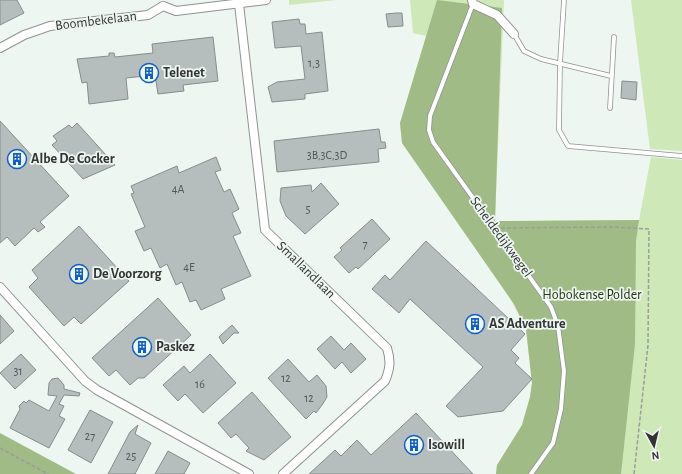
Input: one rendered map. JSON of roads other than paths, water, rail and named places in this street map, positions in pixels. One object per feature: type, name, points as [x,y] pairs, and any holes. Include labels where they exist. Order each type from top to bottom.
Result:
[{"type":"street","name":"Boombekelaan","points":[[0,48],[24,35],[50,26],[148,15],[162,3],[176,10],[239,4],[261,0]]},
{"type":"street","points":[[472,2],[497,15],[514,34]]},
{"type":"street","name":"Smallandlaan","points":[[239,4],[265,230],[387,348],[390,358],[390,368],[385,381],[282,474]]},
{"type":"street","points":[[0,287],[85,381],[97,390],[249,474]]},
{"type":"lane","points":[[564,0],[560,63],[559,130],[568,146],[682,156]]},
{"type":"lane","name":"Scheldedijkwegel","points":[[472,2],[430,116],[429,130],[433,142],[493,228],[551,306],[558,326],[564,371],[561,409],[553,443],[531,474]]},
{"type":"lane","points":[[514,34],[524,51],[541,59],[612,76]]},
{"type":"lane","points":[[610,108],[614,37]]},
{"type":"place","name":"Telenet","points":[[149,73]]},
{"type":"place","name":"Albe De Cocker","points":[[17,159]]},
{"type":"place","name":"De Voorzorg","points":[[79,274]]},
{"type":"place","name":"AS Adventure","points":[[475,324]]},
{"type":"place","name":"Paskez","points":[[142,347]]},
{"type":"place","name":"Isowill","points":[[414,445]]},
{"type":"park label","name":"Hobokense Polder","points":[[592,295]]}]
